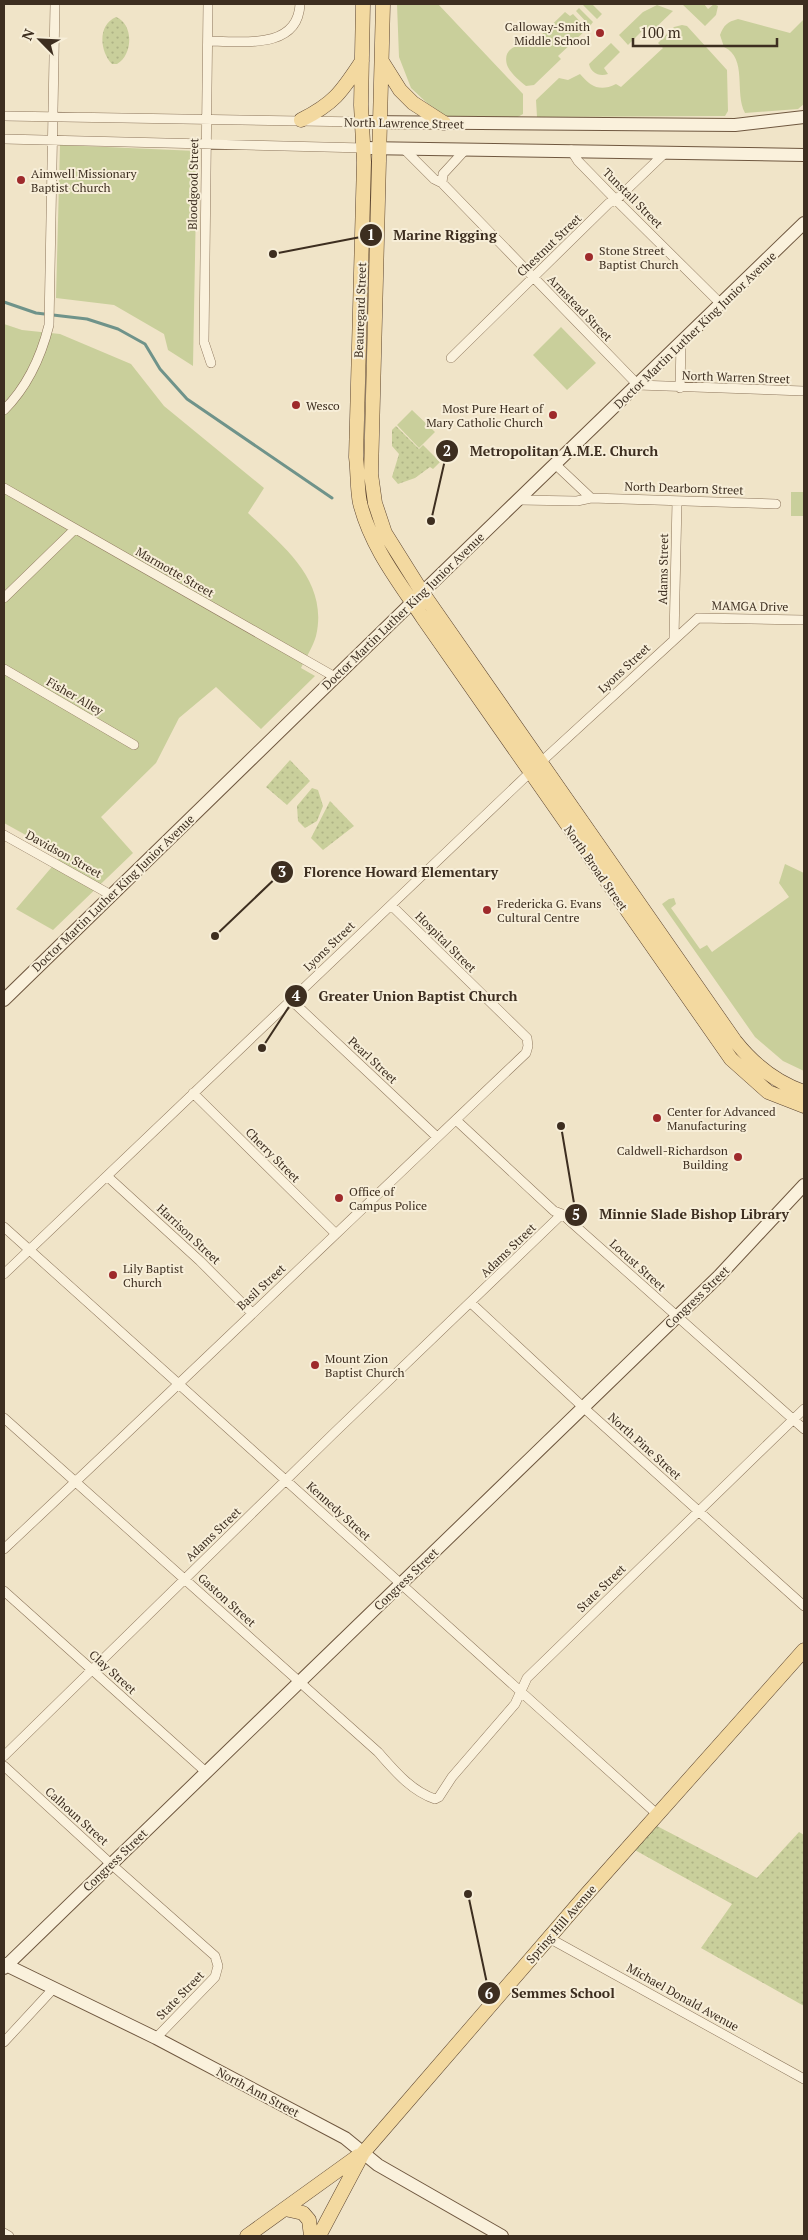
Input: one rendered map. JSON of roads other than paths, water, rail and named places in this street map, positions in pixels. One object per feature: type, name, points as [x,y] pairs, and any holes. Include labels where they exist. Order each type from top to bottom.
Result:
[{"type":"main road","name":"Beauregard Street","points":[[363,4],[362,122],[364,148],[356,456],[360,502],[370,535],[384,560],[417,597]]},
{"type":"main road","name":"Beauregard Street","points":[[384,4],[371,474],[375,503],[385,533],[417,597]]},
{"type":"main road","points":[[301,120],[323,109],[337,97],[362,60]]},
{"type":"main road","points":[[382,63],[400,90],[412,103],[444,123]]},
{"type":"main road","name":"North Broad Street","points":[[417,597],[540,762],[749,1059],[773,1077],[804,1092]]},
{"type":"main road","name":"North Broad Street","points":[[417,597],[530,772],[730,1059],[768,1092],[804,1106]]},
{"type":"main road","name":"Spring Hill Avenue","points":[[319,2236],[363,2153],[549,1938],[803,1656]]},
{"type":"main road","points":[[247,2236],[363,2153]]},
{"type":"main road","points":[[285,2209],[303,2213],[309,2220],[311,2236]]},
{"type":"street","points":[[4,410],[23,387],[33,371],[43,348],[48,325],[50,307],[55,4]]},
{"type":"street","name":"Bloodgood Street","points":[[208,4],[204,342],[211,364]]},
{"type":"street","points":[[208,40],[263,41],[279,37],[290,29],[299,15],[300,4]]},
{"type":"street","name":"North Lawrence Street","points":[[4,116],[207,121],[301,120],[735,125],[804,118]]},
{"type":"street","name":"North Lawrence Street","points":[[4,139],[404,149],[571,150],[804,155]]},
{"type":"street","name":"Armstead Street","points":[[404,149],[434,179],[442,183],[638,385]]},
{"type":"street","points":[[442,183],[443,174],[466,149]]},
{"type":"street","name":"Tunstall Street","points":[[571,150],[578,161],[721,304]]},
{"type":"street","name":"Chestnut Street","points":[[451,358],[609,203],[616,200],[666,152]]},
{"type":"street","name":"Doctor Martin Luther King Junior Avenue","points":[[4,1000],[417,597],[804,224]]},
{"type":"street","points":[[680,388],[681,343]]},
{"type":"street","name":"North Warren Street","points":[[638,385],[804,391]]},
{"type":"street","points":[[555,464],[591,498]]},
{"type":"street","name":"Marmotte Street","points":[[4,488],[335,677]]},
{"type":"street","name":"North Dearborn Street","points":[[518,500],[577,501],[591,498],[776,504]]},
{"type":"street","name":"Adams Street","points":[[674,638],[677,501]]},
{"type":"street","points":[[4,598],[75,529]]},
{"type":"street","name":"MAMGA Drive","points":[[674,638],[698,618],[804,620]]},
{"type":"street","name":"Lyons Street","points":[[4,1274],[540,762],[674,638]]},
{"type":"street","name":"Fisher Alley","points":[[4,669],[134,744]]},
{"type":"street","name":"Davidson Street","points":[[4,835],[111,895]]},
{"type":"street","name":"Hospital Street","points":[[391,904],[527,1038]]},
{"type":"street","name":"Pearl Street","points":[[291,1000],[437,1137]]},
{"type":"street","name":"Basil Street","points":[[4,1549],[180,1385],[252,1313],[526,1053],[528,1046],[527,1038]]},
{"type":"street","name":"Cherry Street","points":[[194,1093],[336,1234]]},
{"type":"street","name":"Locust Street","points":[[456,1120],[554,1211],[562,1214],[804,1429]]},
{"type":"street","name":"Harrison Street","points":[[107,1176],[200,1261],[252,1313]]},
{"type":"street","name":"Congress Street","points":[[5,1966],[584,1408],[743,1252],[804,1185]]},
{"type":"street","name":"Adams Street","points":[[4,1756],[562,1214]]},
{"type":"street","name":"Kennedy Street","points":[[4,1227],[658,1815]]},
{"type":"street","name":"North Pine Street","points":[[471,1303],[584,1408],[804,1606]]},
{"type":"street","name":"State Street","points":[[435,1798],[439,1796],[452,1777],[515,1704],[527,1678],[804,1409]]},
{"type":"street","name":"Gaston Street","points":[[4,1418],[378,1752],[398,1776],[428,1796],[435,1798]]},
{"type":"street","name":"Clay Street","points":[[4,1591],[206,1772]]},
{"type":"street","name":"Calhoun Street","points":[[4,1766],[110,1864],[216,1956],[218,1966]]},
{"type":"street","name":"Michael Donald Avenue","points":[[549,1938],[804,2079]]},
{"type":"street","name":"North Ann Street","points":[[5,1966],[156,2038],[345,2138],[378,2165],[502,2236]]},
{"type":"street","name":"State Street","points":[[156,2038],[215,1977],[218,1966]]},
{"type":"street","points":[[4,2042],[53,1988]]},
{"type":"street","points":[[4,2233],[8,2236]]},
{"type":"waterway","points":[[4,302],[36,313],[87,319],[118,329],[145,344],[160,369],[187,399],[332,498]]},
{"type":"place","name":"Calloway-Smith Middle School","points":[[600,33]]},
{"type":"place","name":"Aimwell Missionary Baptist Church","points":[[21,180]]},
{"type":"place","name":"Marine Rigging","points":[[273,254]]},
{"type":"place","name":"Stone Street Baptist Church","points":[[589,257]]},
{"type":"place","name":"Wesco","points":[[296,405]]},
{"type":"place","name":"Most Pure Heart of Mary Catholic Church","points":[[553,415]]},
{"type":"place","name":"Metropolitan A.M.E. Church","points":[[431,521]]},
{"type":"place","name":"Fredericka G. Evans Cultural Centre","points":[[487,910]]},
{"type":"place","name":"Florence Howard Elementary","points":[[215,936]]},
{"type":"place","name":"Greater Union Baptist Church","points":[[262,1048]]},
{"type":"place","name":"Center for Advanced Manufacturing","points":[[657,1118]]},
{"type":"place","name":"Minnie Slade Bishop Library","points":[[561,1126]]},
{"type":"place","name":"Caldwell-Richardson Building","points":[[738,1157]]},
{"type":"place","name":"Office of Campus Police","points":[[339,1198]]},
{"type":"place","name":"Lily Baptist Church","points":[[113,1275]]},
{"type":"place","name":"Mount Zion Baptist Church","points":[[315,1365]]},
{"type":"place","name":"Semmes School","points":[[468,1894]]}]
